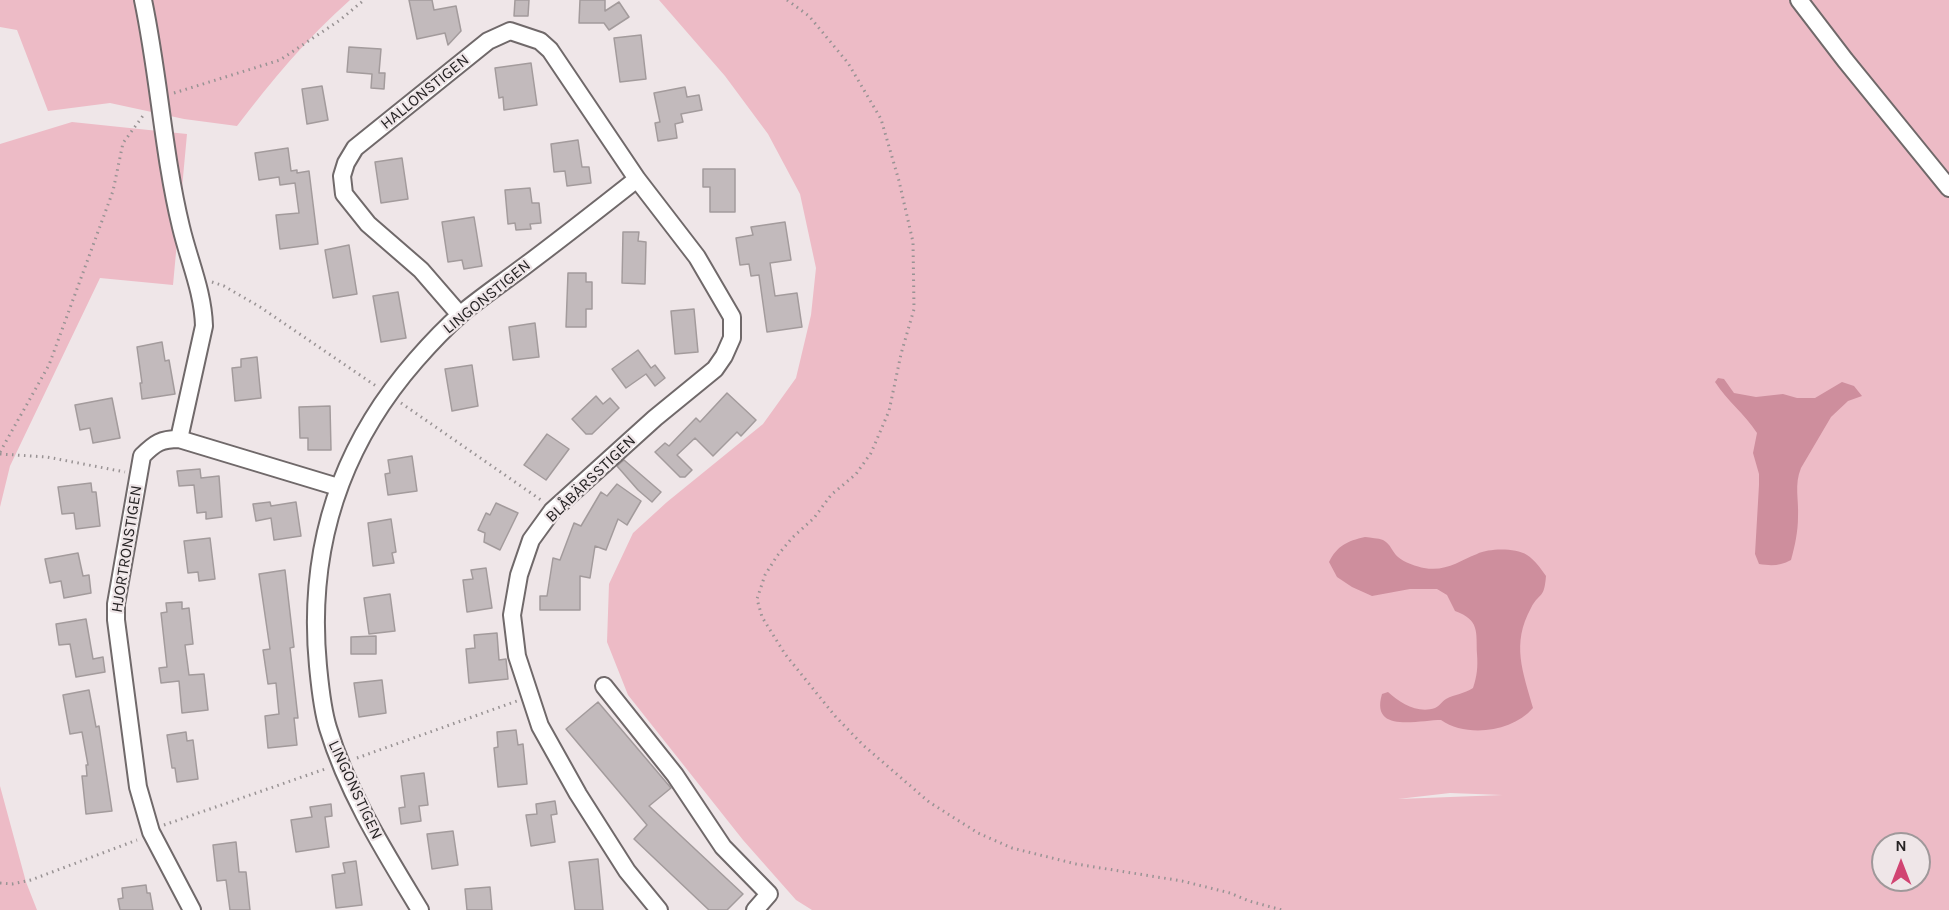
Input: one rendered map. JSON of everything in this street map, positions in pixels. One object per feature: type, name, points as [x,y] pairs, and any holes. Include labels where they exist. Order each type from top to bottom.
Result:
[{"type":"street","points":[[143,0],[153,48],[181,227],[203,306],[204,326],[179,439],[338,487]]},
{"type":"street","points":[[1799,0],[1949,188]]},
{"type":"street","name":"HALLONSTIGEN","points":[[460,315],[420,270],[368,224],[344,194],[342,176],[346,163],[355,148],[488,41],[510,31],[540,41],[550,50],[637,179]]},
{"type":"street","name":"LINGONSTIGEN","points":[[420,910],[357,800],[339,764],[327,725],[315,639],[317,585],[325,535],[338,487],[365,432],[395,384],[428,347],[460,315],[637,179]]},
{"type":"street","name":"BLÅBÄRSSTIGEN","points":[[637,179],[697,257],[732,317],[732,338],[716,369],[655,418],[552,511],[531,540],[519,574],[512,615],[517,656],[540,726],[578,794],[621,861],[659,910]]},
{"type":"street","name":"HJORTRONSTIGEN","points":[[179,439],[164,439],[155,443],[142,456],[116,604],[116,620],[138,787],[151,832],[192,910]]},
{"type":"street","points":[[604,686],[675,775],[723,847],[769,894],[755,910]]},
{"type":"path","points":[[138,477],[47,457],[0,453],[49,365],[113,191],[123,143],[147,110],[160,98],[280,60],[340,20],[364,0]]},
{"type":"path","points":[[787,0],[809,16],[848,63],[881,119],[899,180],[913,242],[914,309],[901,354],[889,411],[871,453],[856,474],[831,495],[814,518],[792,538],[777,556],[765,575],[757,599],[762,617],[785,654],[835,716],[863,745],[929,802],[978,833],[1012,848],[1077,864],[1182,881],[1230,893],[1282,910]]},
{"type":"path","points":[[0,884],[31,880],[114,850],[151,832]]},
{"type":"shaded area","points":[[0,0],[350,0],[290,60],[237,126],[184,119],[110,103],[48,111],[17,30],[0,27]]},
{"type":"shaded area","points":[[659,0],[1796,0],[1949,191],[1949,910],[812,910],[796,900],[743,840],[628,695],[607,642],[609,584],[633,533],[667,502],[763,424],[796,378],[811,315],[816,268],[800,194],[768,134],[725,76]],"holes":[[[1450,793],[1503,795],[1398,799]]]},
{"type":"shaded area","points":[[1800,0],[1949,0],[1949,184]]},
{"type":"shaded area","points":[[72,122],[187,134],[173,285],[100,278],[10,466],[0,507],[0,144]]},
{"type":"shaded area","points":[[1718,378],[1724,379],[1734,393],[1756,397],[1783,394],[1797,398],[1815,398],[1842,382],[1854,386],[1862,396],[1848,401],[1831,417],[1801,468],[1797,486],[1796,539],[1791,560],[1771,565],[1759,564],[1755,554],[1759,474],[1753,453],[1757,433],[1715,382]]},
{"type":"shaded area","points":[[1365,537],[1383,540],[1400,559],[1424,568],[1446,567],[1482,552],[1495,550],[1522,553],[1535,562],[1546,576],[1545,584],[1543,592],[1534,603],[1525,621],[1520,646],[1523,670],[1533,708],[1513,723],[1489,730],[1463,729],[1441,720],[1399,722],[1383,715],[1380,707],[1382,694],[1388,692],[1398,700],[1422,710],[1437,707],[1449,697],[1473,688],[1477,667],[1476,633],[1469,618],[1455,611],[1447,595],[1437,589],[1410,589],[1372,596],[1337,577],[1329,562],[1332,556],[1343,545]]},
{"type":"shaded area","points":[[0,786],[26,882],[37,910],[0,910]]},
{"type":"building","points":[[409,0],[432,0],[434,10],[456,6],[461,31],[448,45],[445,33],[417,39]]},
{"type":"building","points":[[515,0],[529,0],[528,16],[514,16]]},
{"type":"building","points":[[580,0],[605,0],[605,11],[619,2],[629,17],[609,30],[604,23],[579,23]]},
{"type":"building","points":[[641,35],[646,79],[620,82],[614,38]]},
{"type":"building","points":[[349,47],[381,49],[379,73],[385,73],[384,89],[371,88],[372,74],[347,72]]},
{"type":"building","points":[[531,63],[537,105],[504,110],[503,97],[499,98],[495,68]]},
{"type":"building","points":[[322,86],[328,120],[307,124],[302,89]]},
{"type":"building","points":[[685,87],[687,97],[699,95],[702,110],[681,114],[683,122],[675,124],[677,138],[658,141],[655,123],[660,122],[654,93]]},
{"type":"building","points":[[578,140],[582,167],[589,167],[591,183],[567,186],[565,171],[554,172],[551,144]]},
{"type":"building","points":[[288,148],[291,171],[297,170],[297,173],[309,171],[318,244],[280,249],[276,215],[299,213],[295,183],[280,185],[279,177],[259,180],[255,153]]},
{"type":"building","points":[[402,158],[408,199],[381,203],[375,162]]},
{"type":"building","points":[[703,169],[735,169],[735,212],[710,212],[710,187],[703,187]]},
{"type":"building","points":[[530,188],[532,203],[539,203],[541,223],[530,224],[531,229],[516,230],[515,223],[508,224],[505,190]]},
{"type":"building","points":[[474,217],[482,266],[464,269],[462,260],[448,262],[442,222]]},
{"type":"building","points":[[785,222],[791,260],[770,263],[775,296],[797,293],[802,327],[767,332],[759,275],[751,276],[749,264],[740,265],[736,238],[753,235],[751,227]]},
{"type":"building","points":[[623,232],[639,232],[638,241],[646,242],[645,284],[622,283]]},
{"type":"building","points":[[349,245],[357,294],[333,298],[325,250]]},
{"type":"building","points":[[568,273],[586,273],[586,282],[592,282],[592,309],[586,309],[586,327],[566,327]]},
{"type":"building","points":[[398,292],[406,338],[381,342],[373,296]]},
{"type":"building","points":[[694,309],[698,352],[675,354],[671,311]]},
{"type":"building","points":[[535,323],[539,357],[513,360],[509,327]]},
{"type":"building","points":[[162,342],[165,361],[169,360],[175,394],[142,399],[137,347]]},
{"type":"building","points":[[638,350],[651,368],[655,365],[665,378],[655,386],[646,374],[626,388],[612,369]]},
{"type":"building","points":[[257,357],[261,398],[235,401],[232,368],[241,367],[241,359]]},
{"type":"building","points":[[472,365],[478,406],[452,411],[445,369]]},
{"type":"building","points":[[727,393],[756,420],[741,436],[737,432],[713,456],[695,438],[677,455],[692,470],[685,477],[680,477],[655,452],[665,443],[669,446],[696,418],[700,422]]},
{"type":"building","points":[[596,396],[603,404],[610,398],[619,408],[592,434],[586,434],[572,419]]},
{"type":"building","points":[[112,398],[120,438],[93,443],[90,428],[80,430],[75,405]]},
{"type":"building","points":[[330,406],[331,450],[308,450],[308,438],[300,438],[299,407]]},
{"type":"building","points":[[547,434],[569,449],[546,480],[524,465]]},
{"type":"building","points":[[412,456],[417,491],[388,495],[385,474],[390,473],[388,460]]},
{"type":"building","points":[[624,460],[661,492],[652,502],[617,466]]},
{"type":"building","points":[[200,469],[201,478],[219,476],[222,517],[206,519],[206,512],[197,513],[194,485],[179,486],[177,471]]},
{"type":"building","points":[[91,483],[92,492],[96,492],[100,526],[76,529],[74,513],[62,514],[58,487]]},
{"type":"building","points":[[617,484],[641,501],[627,525],[618,519],[606,550],[595,546],[590,578],[580,576],[580,610],[540,610],[540,596],[547,596],[553,558],[560,560],[574,523],[581,526],[601,492],[607,496]]},
{"type":"building","points":[[270,502],[271,506],[296,502],[301,536],[274,540],[271,518],[256,521],[253,504]]},
{"type":"building","points":[[496,503],[518,513],[500,550],[484,542],[485,533],[478,530],[486,513],[490,515]]},
{"type":"building","points":[[391,519],[396,552],[392,553],[394,563],[373,566],[368,523]]},
{"type":"building","points":[[210,538],[215,579],[199,581],[198,572],[188,573],[184,541]]},
{"type":"building","points":[[78,553],[83,576],[89,575],[91,593],[64,598],[61,581],[50,583],[45,559]]},
{"type":"building","points":[[486,568],[492,608],[467,612],[463,580],[473,579],[471,570]]},
{"type":"building","points":[[285,570],[294,647],[290,648],[298,718],[294,718],[297,745],[268,748],[265,716],[279,714],[276,683],[268,684],[263,650],[270,649],[259,574]]},
{"type":"building","points":[[390,594],[395,631],[369,634],[364,598]]},
{"type":"building","points":[[182,602],[182,609],[189,608],[193,644],[185,645],[189,675],[204,674],[208,710],[182,713],[179,681],[161,683],[159,668],[167,667],[161,613],[167,612],[166,603]]},
{"type":"building","points":[[86,619],[93,659],[103,657],[105,672],[76,677],[70,644],[59,645],[56,624]]},
{"type":"building","points":[[497,633],[499,660],[506,659],[508,679],[469,683],[466,649],[475,648],[474,635]]},
{"type":"building","points":[[376,636],[376,654],[351,654],[351,637]]},
{"type":"building","points":[[382,680],[386,713],[359,717],[354,683]]},
{"type":"building","points":[[89,690],[96,727],[99,726],[112,811],[86,814],[82,776],[87,776],[86,765],[88,765],[82,732],[70,734],[63,695]]},
{"type":"building","points":[[598,702],[671,788],[649,806],[743,894],[727,910],[709,910],[634,839],[647,825],[566,729]]},
{"type":"building","points":[[516,730],[518,745],[523,744],[527,784],[498,787],[494,748],[498,747],[497,732]]},
{"type":"building","points":[[186,732],[187,741],[193,740],[198,779],[177,782],[175,768],[172,768],[167,735]]},
{"type":"building","points":[[424,773],[428,805],[419,806],[421,821],[401,824],[399,808],[405,807],[401,776]]},
{"type":"building","points":[[555,801],[557,814],[551,815],[555,842],[531,846],[526,815],[537,814],[536,804]]},
{"type":"building","points":[[331,804],[332,816],[325,817],[329,847],[296,852],[291,820],[312,817],[310,807]]},
{"type":"building","points":[[453,831],[458,865],[432,869],[427,834]]},
{"type":"building","points":[[236,842],[239,872],[246,872],[250,910],[230,910],[226,880],[217,881],[213,845]]},
{"type":"building","points":[[598,859],[603,910],[575,910],[569,862]]},
{"type":"building","points":[[356,861],[362,905],[336,908],[332,875],[345,873],[343,863]]},
{"type":"building","points":[[146,885],[153,910],[120,910],[118,899],[123,898],[122,888]]},
{"type":"building","points":[[490,887],[492,910],[467,910],[465,889]]}]
